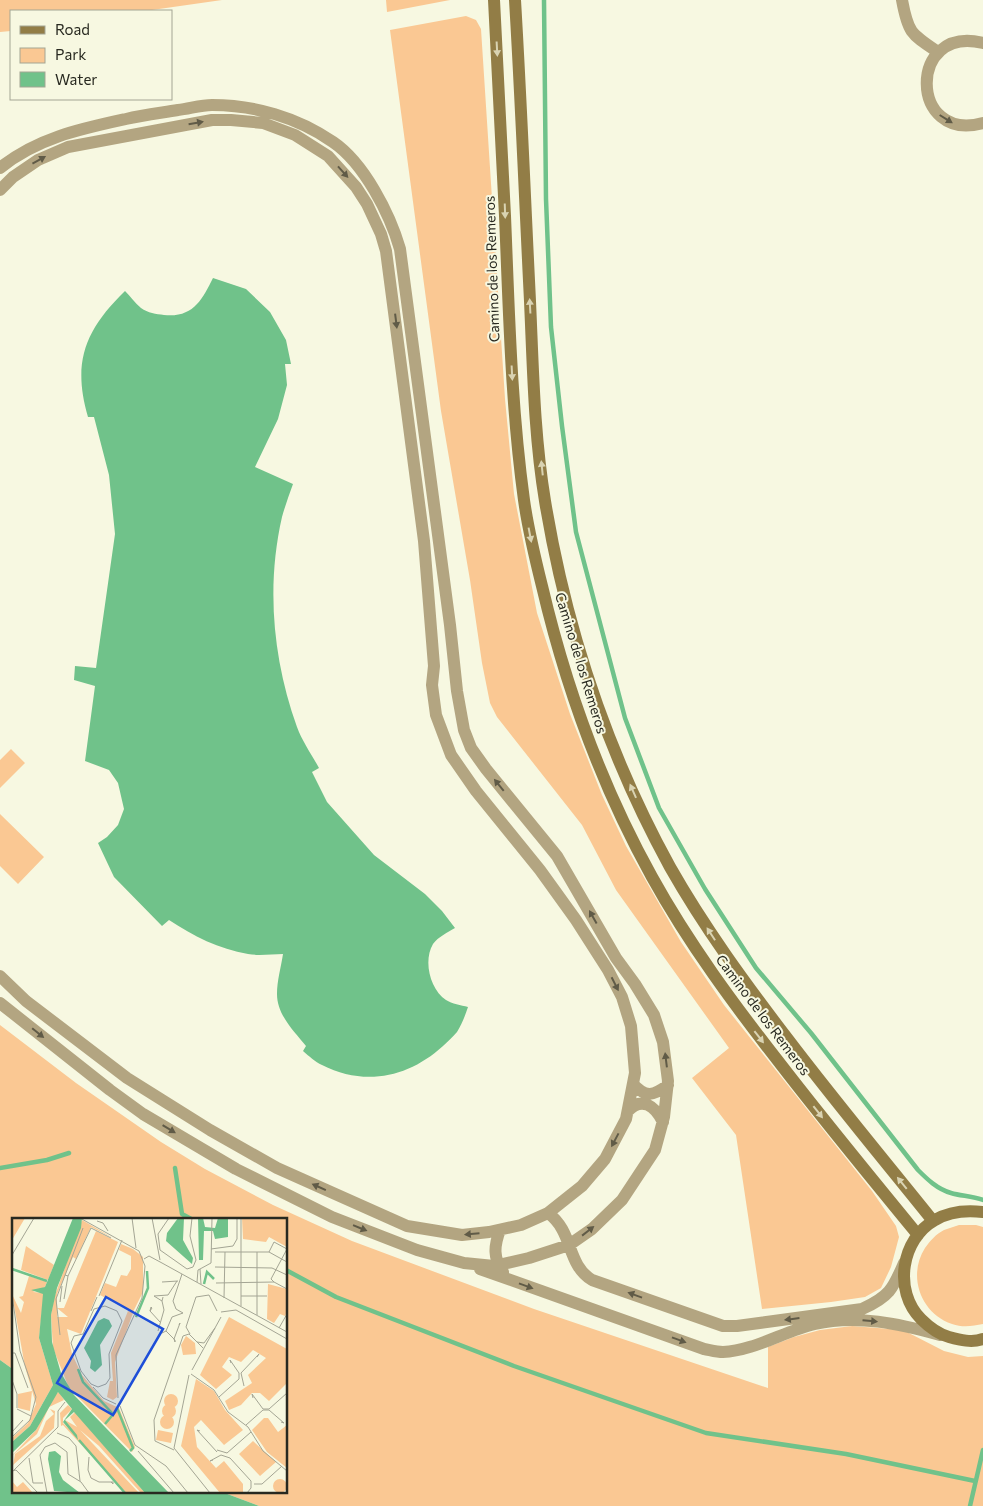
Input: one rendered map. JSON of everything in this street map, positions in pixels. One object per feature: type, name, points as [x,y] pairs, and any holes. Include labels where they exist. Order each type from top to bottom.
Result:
[{"type":"main road","name":"Camino de los Remeros","points":[[494,0],[514,405],[524,501],[549,614],[572,694],[590,744],[627,830],[656,885],[696,949],[736,1008],[918,1235]]},
{"type":"main road","name":"Camino de los Remeros","points":[[515,0],[535,403],[545,498],[569,609],[592,688],[609,736],[646,821],[670,867],[713,938],[811,1070],[933,1221]]},
{"type":"main road","points":[[983,1212],[968,1210],[950,1213],[933,1221],[918,1235],[910,1246],[904,1263],[904,1281],[908,1299],[916,1314],[928,1327],[944,1336],[961,1341],[983,1339]]},
{"type":"street","points":[[902,0],[910,31],[938,52]]},
{"type":"street","points":[[983,43],[961,41],[949,45],[938,52],[930,62],[926,75],[927,94],[935,111],[956,125],[969,126],[983,123]]},
{"type":"street","points":[[0,168],[30,148],[78,129],[135,117],[209,105],[254,108],[300,123],[334,142],[354,162],[382,202],[396,232],[400,249],[457,690],[464,730],[471,748],[481,762],[557,856],[616,958],[654,1015],[663,1042],[668,1085],[663,1122],[655,1150],[622,1200],[592,1229],[569,1245],[498,1265],[479,1266],[464,1264]]},
{"type":"street","points":[[0,190],[13,177],[38,160],[68,147],[212,120],[263,122],[295,135],[328,156],[356,187],[368,204],[386,251],[424,541],[434,666],[432,685],[436,715],[451,755],[476,790],[540,870],[576,920],[608,970],[622,997],[631,1026],[635,1073],[626,1119],[605,1159],[582,1186],[548,1213],[522,1225],[462,1235],[407,1226],[277,1168],[127,1078],[26,1001],[0,976]]},
{"type":"street","points":[[0,1003],[143,1114],[236,1169],[332,1217],[417,1250],[464,1264],[704,1349],[723,1352],[746,1347],[816,1324],[847,1320],[900,1324],[944,1336]]},
{"type":"street","points":[[633,1084],[639,1091],[645,1094],[660,1091],[668,1085]]},
{"type":"street","points":[[628,1111],[633,1105],[641,1103],[650,1106],[658,1112],[663,1122]]},
{"type":"street","points":[[548,1213],[562,1227],[577,1264],[584,1274],[592,1280],[723,1326],[737,1326],[862,1309],[880,1302],[894,1287],[904,1263]]},
{"type":"street","points":[[500,1230],[495,1253],[498,1265],[507,1279]]},
{"type":"green space","points":[[0,0],[222,0],[152,10],[10,10],[10,31],[0,32]]},
{"type":"green space","points":[[386,0],[450,0],[387,12]]},
{"type":"green space","points":[[466,16],[476,20],[481,29],[505,399],[514,494],[537,613],[570,714],[602,795],[626,846],[681,942],[724,1005],[872,1191],[896,1226],[899,1237],[891,1267],[881,1288],[865,1297],[762,1309],[736,1135],[692,1078],[729,1048],[616,890],[582,825],[497,717],[490,703],[441,411],[390,30]]},
{"type":"green space","points":[[11,749],[25,763],[0,788],[0,760]]},
{"type":"green space","points":[[0,814],[44,857],[18,884],[0,866]]},
{"type":"green space","points":[[0,1025],[76,1083],[161,1142],[205,1169],[273,1205],[352,1241],[534,1309],[768,1388],[768,1347],[820,1330],[852,1326],[903,1330],[944,1351],[968,1357],[983,1356],[983,1506],[259,1506],[227,1494],[288,1494],[288,1218],[12,1218],[12,1369],[0,1360]]},
{"type":"green space","points":[[959,1225],[983,1227],[983,1324],[960,1326],[941,1319],[925,1303],[917,1282],[917,1270],[925,1248],[941,1232]]},
{"type":"water","points":[[213,278],[246,289],[270,312],[286,340],[291,364],[285,364],[287,385],[278,419],[255,467],[293,484],[282,517],[277,543],[274,570],[274,623],[277,650],[289,702],[304,743],[319,768],[312,772],[327,802],[374,855],[425,894],[455,928],[440,937],[433,944],[428,966],[432,982],[440,995],[446,1000],[468,1007],[462,1023],[454,1036],[430,1057],[416,1065],[386,1075],[354,1076],[338,1072],[312,1059],[303,1051],[306,1046],[283,1016],[278,1002],[278,984],[283,954],[257,955],[237,952],[207,941],[169,920],[162,926],[114,877],[98,843],[107,837],[118,825],[124,809],[118,783],[109,770],[85,761],[95,686],[74,680],[75,666],[96,668],[115,534],[109,475],[94,417],[88,417],[83,397],[82,363],[91,334],[111,305],[125,291],[146,311],[164,315],[182,314],[195,306]]},
{"type":"water","points":[[0,1360],[12,1369],[12,1494],[227,1494],[259,1506],[0,1506]]},
{"type":"waterway","points":[[544,0],[546,199],[551,327],[562,426],[576,532],[625,718],[659,808],[705,889],[756,968],[811,1033],[918,1170],[941,1189],[983,1200]]},
{"type":"waterway","points":[[0,1168],[47,1160],[69,1153]]},
{"type":"waterway","points":[[175,1168],[182,1214],[189,1218]]},
{"type":"waterway","points":[[288,1271],[336,1297],[514,1366],[706,1433],[846,1454],[975,1481]]},
{"type":"waterway","points":[[970,1506],[983,1450]]}]
